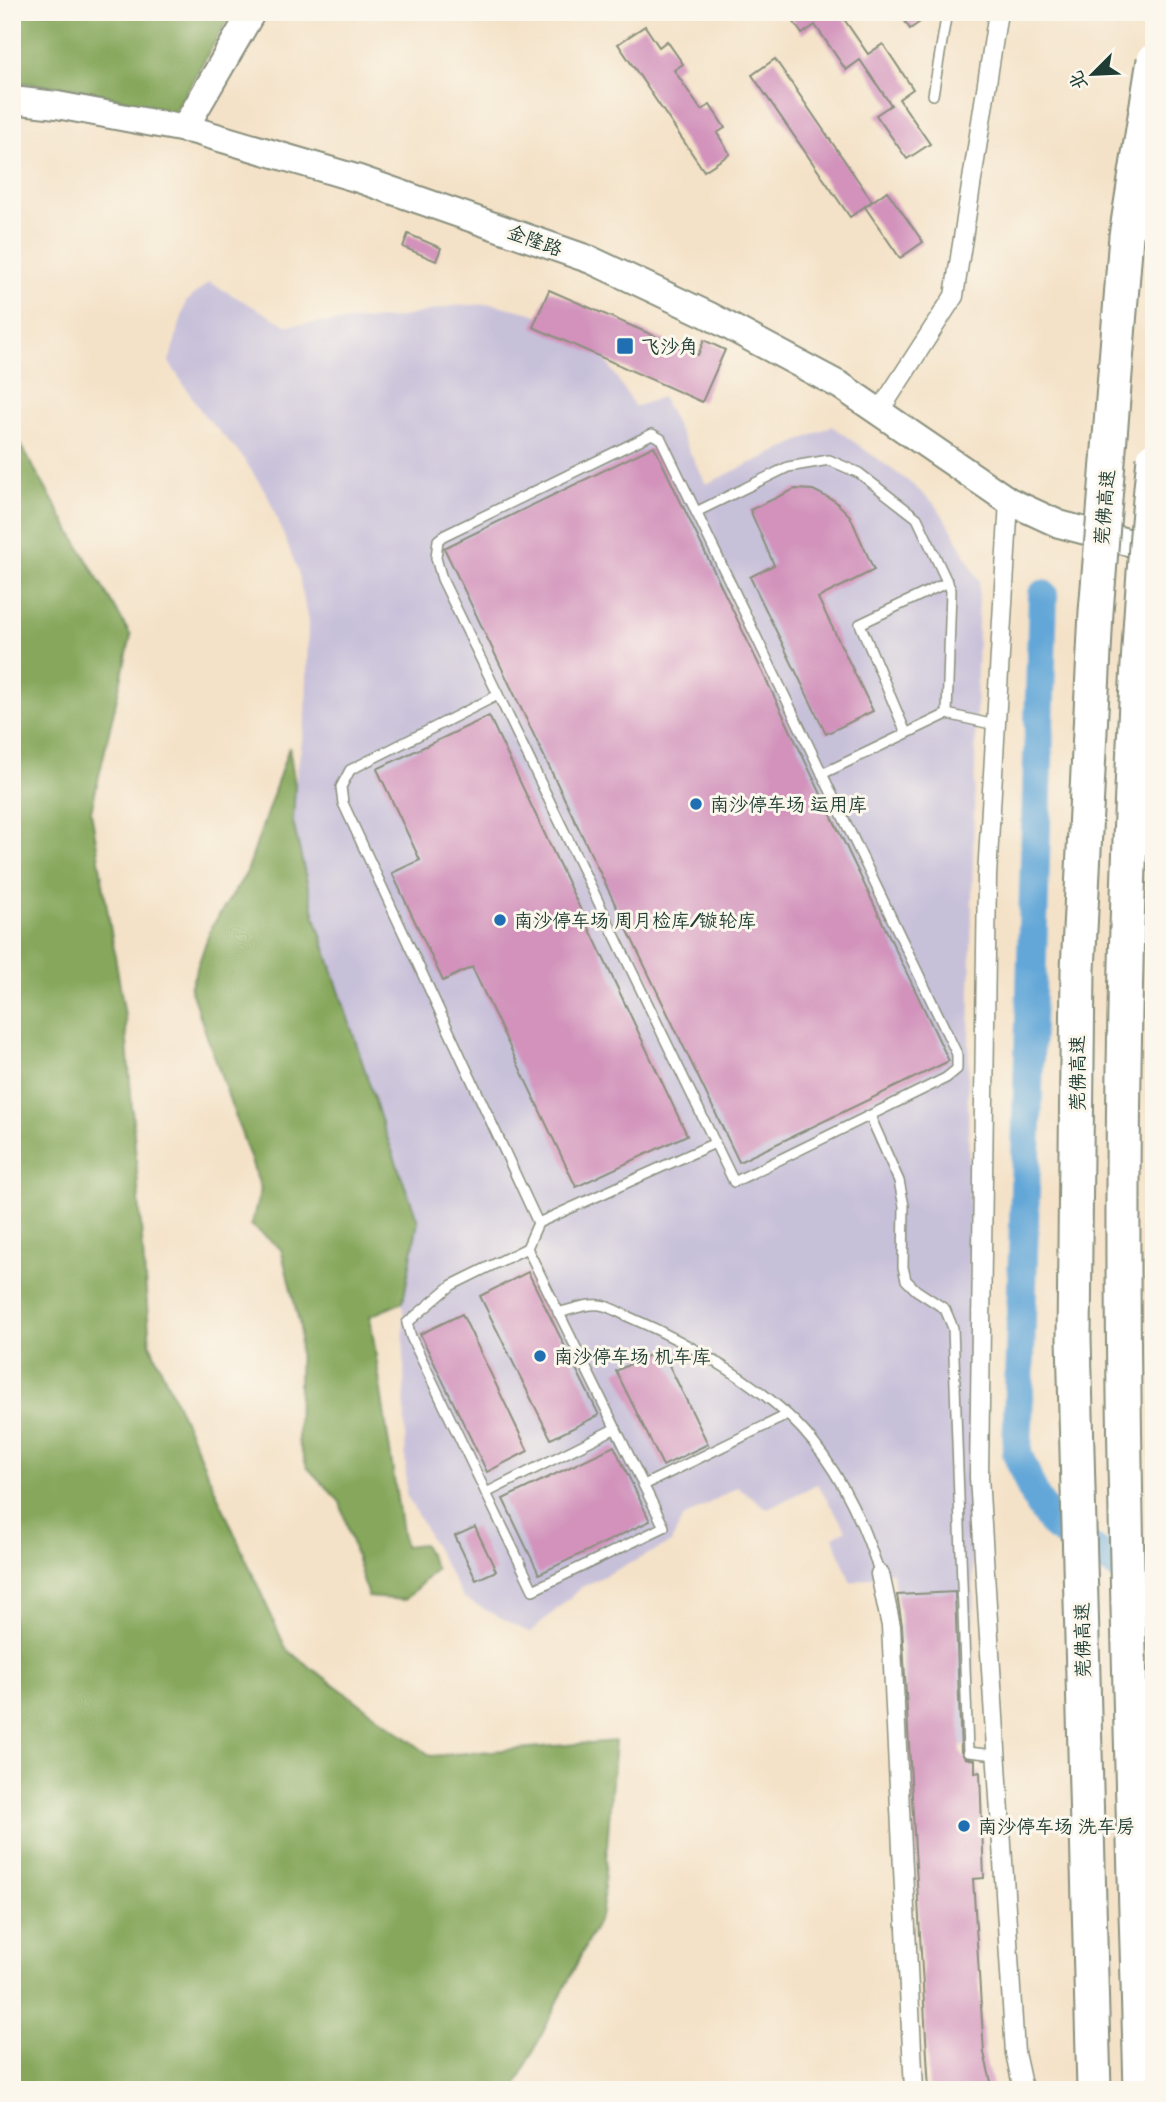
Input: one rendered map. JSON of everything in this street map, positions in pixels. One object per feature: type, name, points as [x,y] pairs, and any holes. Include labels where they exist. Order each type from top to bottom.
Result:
[{"type":"highway","name":"莞佛高速","points":[[1094,2090],[1074,1338],[1077,970],[1096,612],[1125,250],[1154,60]]},
{"type":"highway","points":[[1141,2090],[1123,1315],[1123,1019],[1134,720],[1154,458]]},
{"type":"main road","points":[[184,129],[252,12]]},
{"type":"main road","name":"金隆路","points":[[12,100],[57,105],[184,129],[359,179],[591,260],[708,315],[841,386],[1009,501],[1059,524],[1154,549]]},
{"type":"street","points":[[879,412],[954,296],[998,12]]},
{"type":"street","points":[[1009,501],[987,876],[979,1477],[1015,2053],[1022,2085],[1026,2090]]},
{"type":"street","points":[[880,1574],[891,1626],[914,2090]]},
{"type":"lane","points":[[933,95],[947,12]]},
{"type":"lane","points":[[652,434],[661,439],[957,1054],[957,1069],[946,1078],[734,1182],[498,695],[442,579],[436,558],[438,540],[652,434]]},
{"type":"lane","points":[[696,512],[788,467],[829,460],[859,473],[916,518],[951,590],[947,714]]},
{"type":"lane","points":[[906,733],[860,624],[948,582]]},
{"type":"lane","points":[[498,695],[350,770],[341,787],[343,803],[538,1223]]},
{"type":"lane","points":[[822,774],[947,714],[995,725]]},
{"type":"lane","points":[[870,1115],[899,1181],[904,1206],[903,1266],[906,1280],[944,1309],[953,1328],[968,1752],[996,1755]]},
{"type":"lane","points":[[527,1248],[664,1527],[533,1590],[411,1337],[407,1323],[452,1285],[527,1248],[538,1223],[715,1143]]},
{"type":"lane","points":[[558,1313],[598,1304],[663,1331],[740,1377],[787,1415],[812,1440],[850,1499],[880,1574]]},
{"type":"lane","points":[[644,1485],[787,1415]]},
{"type":"lane","points":[[486,1493],[616,1428]]},
{"type":"shaded area","points":[[209,282],[286,325],[398,318],[452,306],[493,304],[532,313],[576,331],[604,357],[635,407],[662,397],[706,484],[832,426],[908,481],[936,505],[955,535],[979,581],[968,1090],[975,1745],[907,1748],[899,1610],[892,1571],[851,1583],[833,1537],[846,1530],[817,1484],[768,1509],[737,1487],[682,1519],[671,1543],[582,1587],[530,1633],[463,1598],[406,1494],[403,1302],[418,1221],[384,1129],[315,917],[293,822],[295,785],[306,715],[308,622],[298,571],[267,494],[241,455],[203,414],[169,362],[186,302]]},
{"type":"green space","points":[[12,12],[232,12],[175,112],[78,89],[12,82]]},
{"type":"green space","points":[[12,439],[20,444],[131,636],[91,811],[125,1016],[150,1344],[286,1649],[431,1756],[615,1741],[602,1913],[514,2090],[12,2090]]},
{"type":"green space","points":[[289,747],[295,785],[293,822],[315,917],[384,1129],[418,1221],[403,1302],[370,1316],[404,1546],[423,1544],[436,1569],[405,1600],[368,1597],[340,1502],[307,1467],[298,1441],[300,1326],[281,1249],[251,1225],[261,1189],[190,988],[211,928],[247,872]]},
{"type":"building","points":[[787,12],[839,12],[868,54],[883,44],[913,89],[899,99],[930,144],[907,159],[876,115],[891,105],[860,60],[846,70],[815,25],[802,34]]},
{"type":"building","points":[[899,12],[934,12],[910,29]]},
{"type":"building","points":[[645,26],[659,47],[667,41],[683,64],[674,70],[701,110],[710,105],[725,128],[717,133],[730,154],[704,171],[618,44]]},
{"type":"building","points":[[775,59],[872,201],[850,217],[752,75]]},
{"type":"building","points":[[887,191],[923,242],[900,258],[865,207]]},
{"type":"building","points":[[408,234],[441,248],[436,261],[403,247]]},
{"type":"building","name":"飞沙角","points":[[549,290],[698,355],[704,340],[725,350],[702,402],[533,327]]},
{"type":"building","name":"南沙停车场 运用库","points":[[654,446],[949,1061],[739,1162],[444,548]]},
{"type":"building","points":[[795,489],[813,490],[835,501],[850,516],[874,570],[818,598],[873,711],[826,734],[750,577],[774,565],[750,510]]},
{"type":"building","name":"南沙停车场 周月检库/镟轮库","points":[[489,716],[687,1135],[576,1187],[472,967],[443,981],[392,873],[420,860],[377,769]]},
{"type":"building","name":"南沙停车场 机车库","points":[[528,1272],[599,1415],[551,1439],[480,1296]]},
{"type":"building","points":[[462,1314],[528,1451],[487,1472],[420,1334]]},
{"type":"building","points":[[661,1349],[708,1444],[663,1466],[616,1371]]},
{"type":"building","points":[[614,1446],[650,1521],[539,1574],[503,1499]]},
{"type":"building","points":[[475,1527],[496,1571],[476,1580],[455,1536]]},
{"type":"building","points":[[955,1592],[961,1752],[965,1758],[975,1760],[975,1773],[980,1772],[984,1878],[973,1879],[984,2053],[993,2090],[929,2090],[902,1625],[897,1595]]},
{"type":"waterway","points":[[1043,595],[1017,1453],[1035,1497],[1054,1526],[1154,1588]]},
{"type":"place","name":"飞沙角","points":[[625,346]]},
{"type":"place","name":"南沙停车场 运用库","points":[[696,804]]},
{"type":"place","name":"南沙停车场 周月检库/镟轮库","points":[[500,920]]},
{"type":"place","name":"南沙停车场 机车库","points":[[540,1356]]},
{"type":"place","name":"南沙停车场 洗车房","points":[[964,1826]]}]
